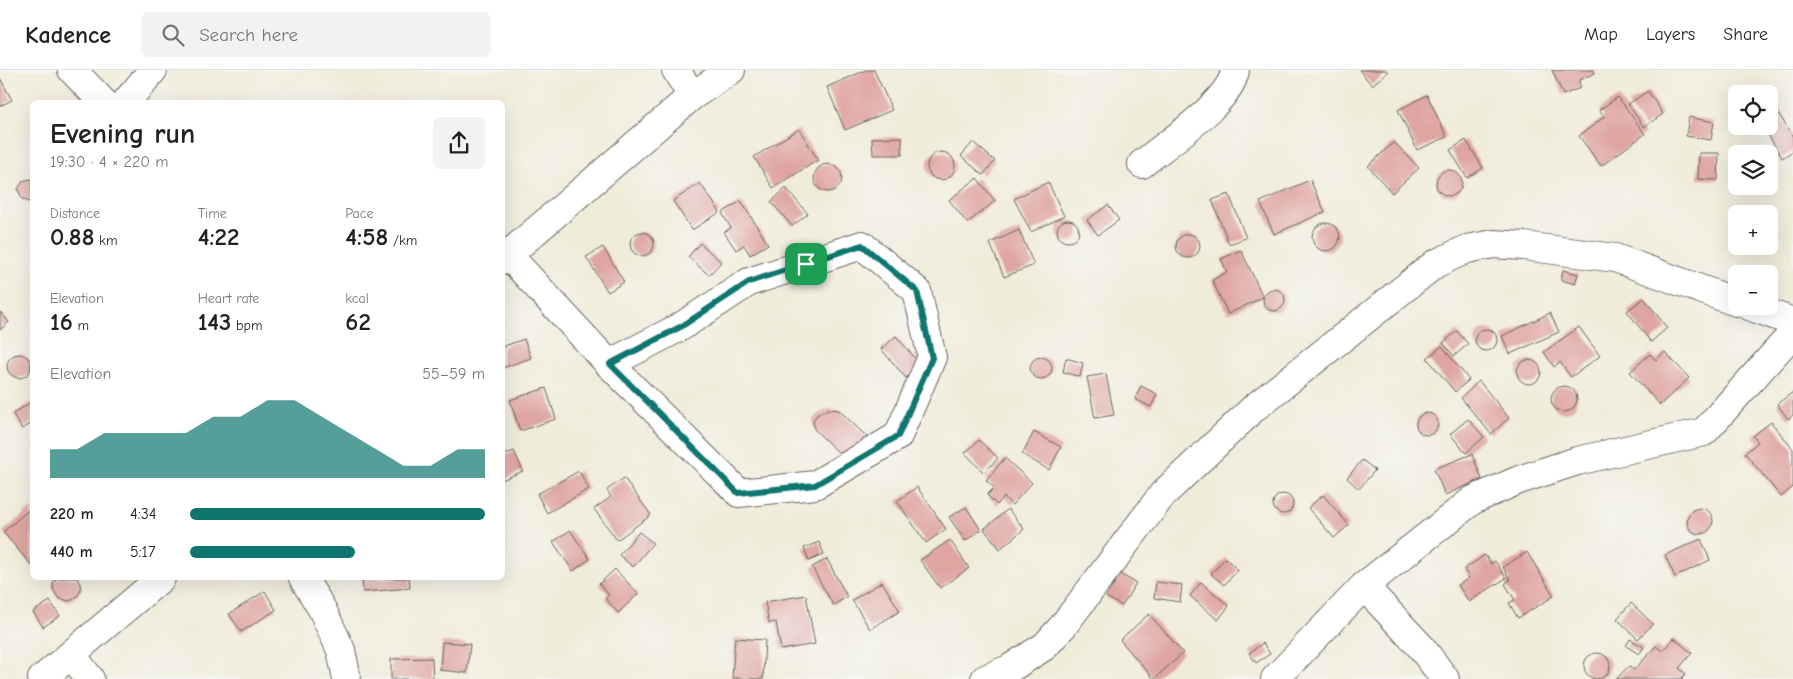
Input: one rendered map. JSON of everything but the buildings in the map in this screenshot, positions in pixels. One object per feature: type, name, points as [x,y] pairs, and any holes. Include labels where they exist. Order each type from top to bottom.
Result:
[{"type":"street","points":[[72,70],[101,100]]},
{"type":"street","points":[[128,100],[153,70]]},
{"type":"street","points":[[676,70],[692,96]]},
{"type":"street","points":[[610,364],[682,326],[749,282],[862,245],[917,291],[932,358],[898,436],[815,485],[738,493],[610,364],[505,257],[692,96],[731,70]]},
{"type":"street","points":[[1142,164],[1216,104],[1234,79],[1235,70]]},
{"type":"street","points":[[985,679],[1009,669],[1045,646],[1063,626],[1163,494],[1254,408],[1435,264],[1467,249],[1494,244],[1533,247],[1615,258],[1728,299]]},
{"type":"street","points":[[1774,315],[1793,322]]},
{"type":"street","points":[[1275,679],[1364,586],[1473,500],[1519,480],[1577,461],[1704,432],[1793,333]]},
{"type":"street","points":[[42,679],[159,580]]},
{"type":"street","points":[[304,580],[322,609],[341,650],[347,679]]},
{"type":"street","points":[[1364,586],[1421,647],[1445,679]]},
{"type":"street","points":[[72,655],[90,679]]},
{"type":"route","points":[[862,245],[917,291],[932,358],[898,436],[815,485],[738,493],[610,364],[682,326],[749,282],[806,264],[862,245]]}]
